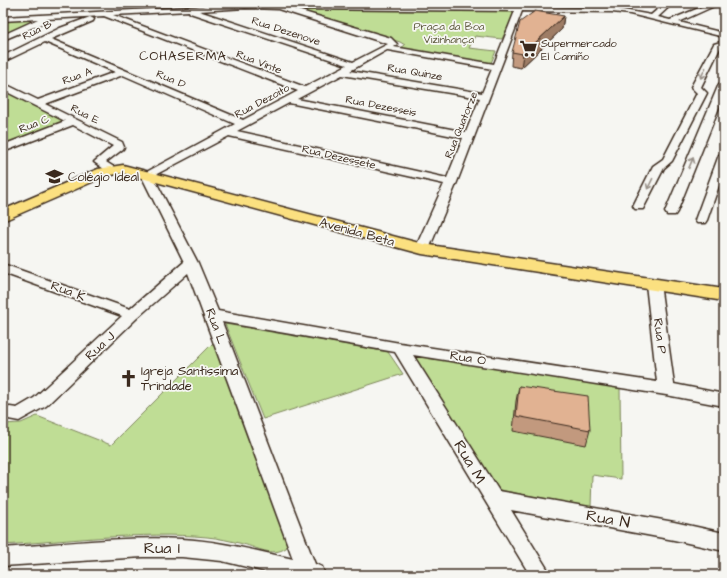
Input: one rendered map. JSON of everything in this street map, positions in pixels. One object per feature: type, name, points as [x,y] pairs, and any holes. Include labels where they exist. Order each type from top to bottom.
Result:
[{"type":"main road","name":"Avenida Beta","points":[[3,216],[111,169],[123,169],[422,249],[724,295]]},
{"type":"street","points":[[104,14],[108,3]]},
{"type":"street","points":[[605,3],[630,12],[724,35]]},
{"type":"street","points":[[653,17],[669,3]]},
{"type":"street","points":[[671,22],[717,3]]},
{"type":"street","points":[[3,19],[187,9],[245,4],[277,6],[521,6],[630,12]]},
{"type":"street","points":[[277,6],[388,40],[393,44],[388,48]]},
{"type":"street","name":"Rua Quatorze","points":[[422,249],[451,182],[521,6]]},
{"type":"street","name":"Rua Dezenove","points":[[187,9],[355,65]]},
{"type":"street","name":"Rua B","points":[[3,59],[77,24],[104,14]]},
{"type":"street","name":"Rua Vinte","points":[[104,14],[306,91]]},
{"type":"street","points":[[3,38],[50,17]]},
{"type":"street","name":"Rua D","points":[[45,39],[244,124]]},
{"type":"street","points":[[639,206],[659,166],[667,161],[702,93],[696,88],[718,44],[724,44]]},
{"type":"street","points":[[388,48],[497,67]]},
{"type":"street","name":"Rua Dezoito","points":[[147,175],[388,48]]},
{"type":"street","name":"Rua A","points":[[38,103],[124,72]]},
{"type":"street","name":"Rua Quinze","points":[[342,72],[485,96]]},
{"type":"street","points":[[671,212],[724,84]]},
{"type":"street","name":"Rua E","points":[[3,86],[74,121],[119,146],[117,150],[99,161],[111,169]]},
{"type":"street","name":"Rua Dezesseis","points":[[288,100],[469,136]]},
{"type":"street","name":"Rua C","points":[[3,148],[74,121]]},
{"type":"street","name":"Rua Dezessete","points":[[228,132],[451,182]]},
{"type":"street","points":[[701,220],[724,155]]},
{"type":"street","name":"Rua L","points":[[147,175],[190,263],[212,315],[313,573]]},
{"type":"street","name":"Rua J","points":[[3,412],[19,415],[40,402],[132,315],[190,263]]},
{"type":"street","name":"Rua K","points":[[3,268],[132,315]]},
{"type":"street","name":"Rua P","points":[[653,284],[666,389]]},
{"type":"street","name":"Rua O","points":[[212,315],[400,348],[666,389],[724,400]]},
{"type":"street","name":"Rua M","points":[[400,348],[541,575]]},
{"type":"street","name":"Rua N","points":[[492,498],[674,531],[724,542]]},
{"type":"street","name":"Rua I","points":[[3,557],[143,548],[182,548],[222,552],[313,573]]},
{"type":"green space","name":"Praça da Boa Vizinhança","points":[[289,8],[516,10],[502,39],[475,36],[469,48],[496,51],[491,63],[401,48],[405,45],[400,42]]},
{"type":"green space","points":[[42,18],[3,36],[3,20]]},
{"type":"green space","points":[[3,90],[66,121],[3,145]]},
{"type":"green space","points":[[225,324],[388,352],[403,374],[263,419]]},
{"type":"green space","points":[[216,340],[289,542],[286,548],[281,551],[270,552],[216,538],[182,535],[105,537],[3,545],[3,424],[21,423],[37,416],[111,445]]},
{"type":"green space","points":[[413,355],[620,388],[621,479],[592,475],[591,507],[499,490]]},
{"type":"building","points":[[535,11],[564,16],[523,54],[512,52],[520,22]]},
{"type":"building","points":[[519,386],[588,396],[590,430],[516,416]]},
{"type":"place","name":"Supermercado El Camiño","points":[[528,49]]},
{"type":"place","name":"Colégio Ideal","points":[[55,177]]},
{"type":"place","name":"Igreja Santissima Trindade","points":[[128,378]]},
{"type":"district","name":"COHASERMA","points":[[183,56]]}]
